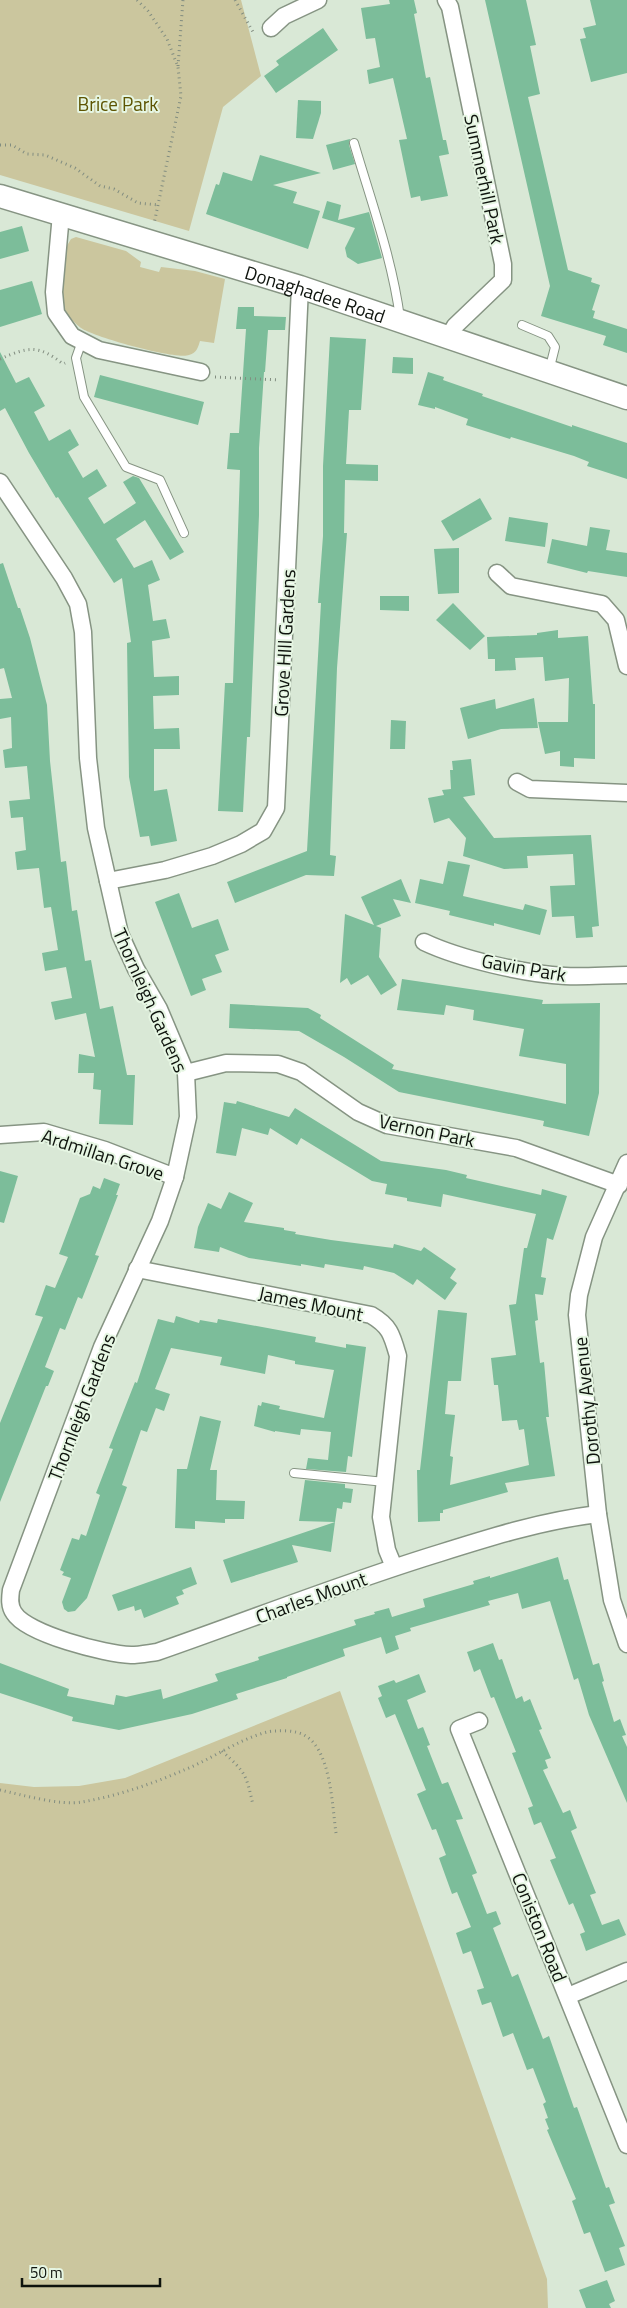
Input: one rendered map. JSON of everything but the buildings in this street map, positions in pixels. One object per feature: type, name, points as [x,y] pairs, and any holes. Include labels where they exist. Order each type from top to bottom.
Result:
[{"type":"main road","name":"Donaghadee Road","points":[[0,196],[300,287],[627,398]]},
{"type":"street","points":[[271,28],[284,16],[318,0]]},
{"type":"street","name":"Summerhill Park","points":[[446,0],[450,7],[503,264],[502,280],[455,326],[448,338]]},
{"type":"street","points":[[62,214],[55,277],[56,313],[72,336],[99,350],[201,372]]},
{"type":"street","name":"Grove HIll Gardens","points":[[108,881],[165,870],[212,856],[241,844],[263,831],[276,808],[300,287]]},
{"type":"street","name":"Thornleigh Gardens","points":[[0,482],[64,578],[78,604],[83,632],[90,775],[96,828],[120,934],[136,969],[159,1008],[186,1073],[188,1117],[176,1178],[160,1220],[102,1347],[11,1590],[10,1601],[12,1611],[26,1625]]},
{"type":"street","points":[[497,573],[511,586],[602,604],[616,620],[627,666]]},
{"type":"street","points":[[517,782],[530,789],[627,793]]},
{"type":"street","name":"Gavin Park","points":[[424,942],[444,952],[534,972],[566,976],[627,975]]},
{"type":"street","name":"Vernon Park","points":[[186,1073],[226,1063],[278,1064],[301,1072],[358,1112],[387,1125],[516,1148],[619,1185]]},
{"type":"street","name":"Ardmillan Grove","points":[[0,1135],[44,1132],[105,1150],[176,1178]]},
{"type":"street","name":"Dorothy Avenue","points":[[627,1164],[594,1237],[579,1295],[577,1314],[598,1514],[612,1600],[627,1644]]},
{"type":"street","name":"James Mount","points":[[137,1269],[370,1315],[383,1322],[392,1334],[398,1356],[381,1517],[388,1550],[394,1567]]},
{"type":"street","name":"Charles Mount","points":[[26,1625],[104,1652],[132,1655],[158,1652],[394,1567],[516,1529],[557,1519],[598,1514]]},
{"type":"street","name":"Coniston Road","points":[[479,1721],[459,1729],[627,2146]]},
{"type":"street","points":[[568,1996],[627,1972]]},
{"type":"lane","points":[[354,143],[385,248],[396,293],[400,322]]},
{"type":"lane","points":[[522,325],[548,336],[555,347],[549,372]]},
{"type":"lane","points":[[82,341],[76,358],[84,397],[126,467],[160,480],[184,533]]},
{"type":"lane","points":[[294,1473],[385,1482]]},
{"type":"path","points":[[137,0],[148,11],[167,40],[178,66]]},
{"type":"path","points":[[150,241],[181,96],[178,66],[183,0]]},
{"type":"path","points":[[235,0],[253,32]]},
{"type":"path","points":[[0,145],[12,146],[27,154],[45,155],[75,168],[100,186],[114,189],[138,203],[158,205]]},
{"type":"path","points":[[0,359],[26,348],[51,354],[63,364],[76,358]]},
{"type":"path","points":[[201,372],[214,376],[296,381]]},
{"type":"path","points":[[0,1790],[50,1800],[80,1803],[117,1794],[184,1770],[222,1751],[268,1732],[303,1734],[319,1748],[327,1773],[336,1832]]},
{"type":"path","points":[[222,1751],[241,1769],[248,1781],[253,1806]]},
{"type":"green space","name":"Brice Park","points":[[0,0],[241,0],[261,76],[223,107],[189,231],[0,175]]},
{"type":"green space","points":[[76,237],[126,251],[141,262],[140,267],[159,272],[161,267],[195,271],[225,279],[214,343],[200,341],[194,353],[181,356],[135,347],[102,337],[81,328],[67,314],[61,296],[65,249],[71,239]]},
{"type":"green space","points":[[340,1691],[547,2279],[548,2308],[0,2308],[0,1783],[34,1787],[79,1786],[125,1778]]}]
